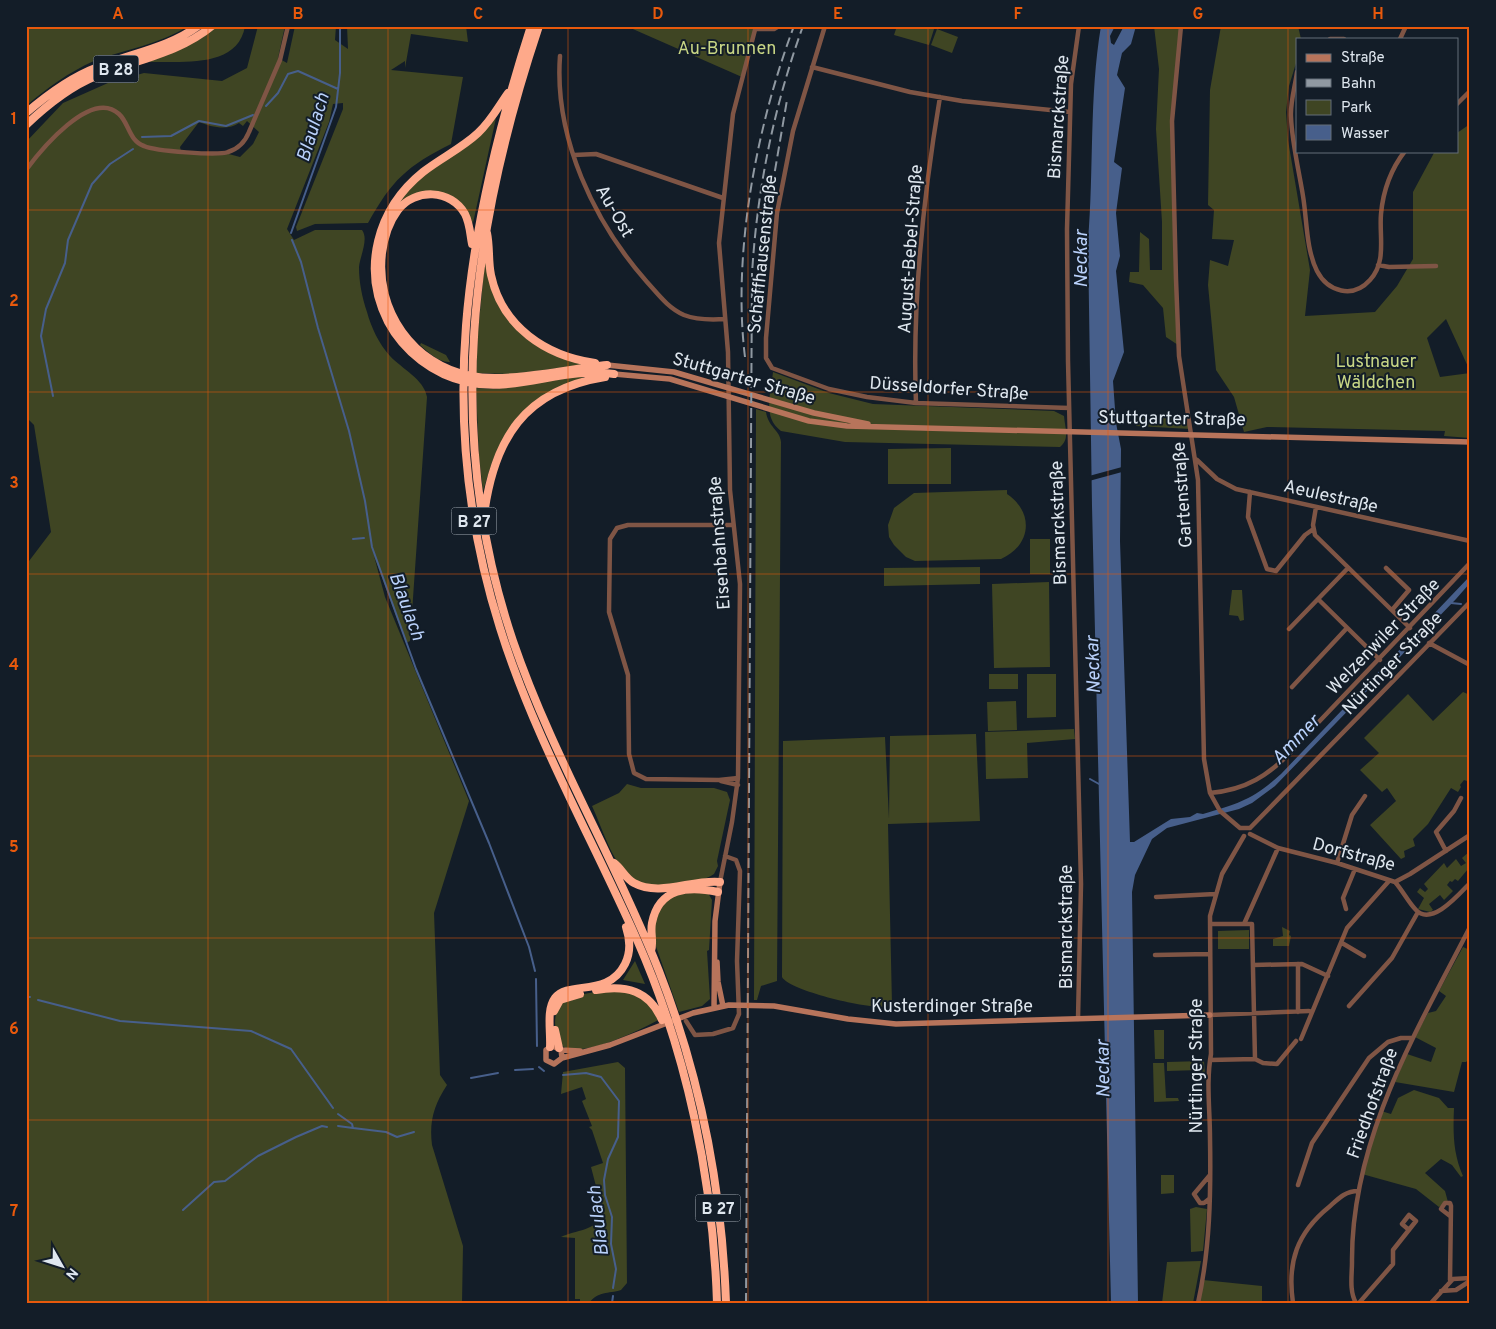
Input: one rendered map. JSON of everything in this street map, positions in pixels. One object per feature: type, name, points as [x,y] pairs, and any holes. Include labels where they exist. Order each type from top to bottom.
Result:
[{"type":"highway","name":"B 28","points":[[26,113],[62,85],[87,71],[169,43],[198,26]]},
{"type":"highway","name":"B 28","points":[[26,124],[59,97],[82,82],[174,50],[212,26]]},
{"type":"highway","name":"B 27","points":[[530,26],[488,175],[473,253],[465,319],[462,398],[466,467],[480,554],[501,631],[525,697],[616,894],[648,968],[672,1034],[689,1097],[704,1169],[712,1231],[717,1303]]},
{"type":"highway","name":"B 27","points":[[540,26],[506,138],[486,229],[476,300],[471,378],[474,462],[483,525],[503,608],[526,676],[562,761],[651,951],[684,1044],[705,1129],[719,1214],[726,1303]]},
{"type":"highway","points":[[511,89],[492,118],[478,133],[424,172],[402,192],[386,218],[378,242],[375,264],[376,283],[387,319],[408,349],[424,363],[467,382],[492,382],[582,374],[614,374]]},
{"type":"highway","points":[[442,370],[412,345],[393,317],[382,282],[384,241],[393,218],[405,202],[422,195],[436,194],[448,198],[463,211],[469,225],[473,253]]},
{"type":"highway","points":[[486,229],[493,284],[503,306],[516,324],[535,342],[555,353],[577,360],[607,365]]},
{"type":"highway","points":[[492,382],[607,365]]},
{"type":"highway","points":[[483,525],[493,466],[503,443],[517,423],[533,408],[561,389],[583,381],[614,374]]},
{"type":"highway","points":[[610,861],[632,882],[649,888],[705,881],[720,882]]},
{"type":"highway","points":[[651,951],[654,916],[666,898],[678,891],[692,888],[718,892]]},
{"type":"highway","points":[[550,1047],[551,1008],[557,995],[606,983],[618,974],[625,964],[629,947],[628,934],[617,906],[616,894]]},
{"type":"highway","points":[[560,1049],[556,1041],[554,1017],[558,1003],[574,995],[614,988],[633,990],[647,997],[657,1008],[672,1034]]},
{"type":"main road","name":"Stuttgarter Straße","points":[[607,365],[657,369],[711,382],[786,405],[873,426]]},
{"type":"main road","name":"Stuttgarter Straße","points":[[614,374],[670,379],[784,414],[828,424],[1470,442]]},
{"type":"main road","name":"Eisenbahnstraße","points":[[714,1008],[714,945],[720,882]]},
{"type":"main road","name":"Eisenbahnstraße","points":[[714,945],[718,982],[726,1006]]},
{"type":"main road","name":"Kusterdinger Straße","points":[[562,1058],[582,1051],[610,1045],[693,1013],[726,1006],[768,1005],[879,1023],[1150,1018],[1210,1015]]},
{"type":"main road","points":[[550,1047],[560,1049],[562,1058],[556,1063],[548,1062],[545,1056],[550,1047]]},
{"type":"main road","name":"Kusterdinger Straße","points":[[560,1049],[582,1051]]},
{"type":"street","points":[[26,170],[57,132],[86,114],[102,108],[120,115],[133,138],[144,146],[170,151],[225,153],[240,146],[247,136],[280,60],[288,26]]},
{"type":"street","points":[[756,27],[774,29],[779,26]]},
{"type":"street","name":"Schaffhausenstraße","points":[[772,368],[766,358],[766,338],[777,213],[793,131],[825,26]]},
{"type":"street","name":"Bismarckstraße","points":[[1078,1019],[1080,884],[1069,408],[1067,221],[1071,84],[1079,26]]},
{"type":"street","name":"Gartenstraße","points":[[1180,26],[1172,121],[1177,324],[1179,356],[1196,459],[1204,759],[1210,793],[1232,822],[1243,829]]},
{"type":"street","points":[[1400,38],[1406,26]]},
{"type":"street","name":"Eisenbahnstraße","points":[[720,882],[738,785],[740,570],[733,525],[729,476],[728,352],[719,264],[723,198],[733,114],[756,27]]},
{"type":"street","name":"Au-Ost","points":[[560,56],[559,76],[574,155],[589,195],[606,226],[628,258],[662,299],[678,312],[691,318],[725,319]]},
{"type":"street","points":[[812,67],[940,98],[1070,112]]},
{"type":"street","points":[[1296,80],[1291,117],[1296,150]]},
{"type":"street","points":[[1458,103],[1470,91]]},
{"type":"street","name":"August-Bebel-Straße","points":[[916,404],[920,248],[940,98]]},
{"type":"street","points":[[1296,152],[1310,241],[1317,270],[1333,288],[1352,291],[1368,282],[1378,265],[1381,253],[1381,221],[1384,197],[1392,172],[1404,152]]},
{"type":"street","points":[[574,155],[596,154],[723,198]]},
{"type":"street","points":[[1378,265],[1390,267],[1436,266]]},
{"type":"street","name":"Düsseldorfer Straße","points":[[772,368],[829,389],[867,398],[916,404],[1069,408]]},
{"type":"street","name":"Aeulestraße","points":[[1196,459],[1222,482],[1250,492],[1470,541]]},
{"type":"street","points":[[1250,492],[1248,517],[1264,564],[1270,571],[1278,569],[1304,535],[1312,530]]},
{"type":"street","points":[[1316,507],[1312,530],[1318,539],[1410,628]]},
{"type":"street","points":[[733,525],[624,526],[614,531],[609,546],[609,612],[628,675],[629,754],[632,770],[636,775],[646,779],[720,780],[738,778]]},
{"type":"street","name":"Welzenwiler Straße","points":[[1210,793],[1229,792],[1253,783],[1275,768],[1380,660],[1470,563]]},
{"type":"street","points":[[1289,629],[1348,568]]},
{"type":"street","points":[[1386,568],[1409,590],[1392,610]]},
{"type":"street","points":[[1318,599],[1380,660]]},
{"type":"street","name":"Nürtinger Straße","points":[[1250,831],[1470,602]]},
{"type":"street","points":[[1292,687],[1347,628]]},
{"type":"street","points":[[1429,643],[1470,665]]},
{"type":"street","points":[[720,780],[738,785]]},
{"type":"street","points":[[1337,863],[1352,815],[1365,796]]},
{"type":"street","points":[[1446,851],[1436,832],[1454,811],[1461,798]]},
{"type":"street","points":[[1244,836],[1243,829],[1250,831]]},
{"type":"street","points":[[1244,836],[1250,831]]},
{"type":"street","name":"Dorfstraße","points":[[1250,831],[1278,848],[1337,863],[1392,882],[1446,851],[1470,834]]},
{"type":"street","name":"Nürtinger Straße","points":[[1198,1303],[1204,1280],[1210,1198],[1208,1069],[1210,1060],[1210,924],[1215,894],[1228,861],[1244,836]]},
{"type":"street","points":[[1244,924],[1278,848]]},
{"type":"street","points":[[686,1021],[695,1034],[713,1034],[733,1028],[739,1018],[737,961],[740,871],[736,860],[725,856]]},
{"type":"street","points":[[1346,909],[1343,898],[1355,869]]},
{"type":"street","points":[[1301,1039],[1351,923],[1392,882],[1418,912],[1428,915],[1437,912],[1470,883]]},
{"type":"street","points":[[1156,897],[1215,894]]},
{"type":"street","points":[[1349,1006],[1392,958],[1418,912]]},
{"type":"street","points":[[1210,924],[1252,924],[1255,1059]]},
{"type":"street","name":"Friedhofstraße","points":[[1357,1303],[1352,1293],[1351,1243],[1358,1191],[1377,1122],[1411,1038],[1470,927]]},
{"type":"street","points":[[1342,943],[1364,956]]},
{"type":"street","points":[[1155,955],[1209,954]]},
{"type":"street","points":[[1298,964],[1298,1012]]},
{"type":"street","points":[[1253,965],[1307,965],[1328,976]]},
{"type":"street","points":[[1210,1015],[1309,1011]]},
{"type":"street","points":[[1298,1185],[1312,1143],[1369,1058],[1388,1042],[1401,1038],[1411,1038]]},
{"type":"street","points":[[1210,1060],[1255,1059],[1263,1063],[1277,1064],[1296,1041]]},
{"type":"street","points":[[1210,1175],[1194,1194],[1200,1203],[1206,1202],[1210,1198]]},
{"type":"street","points":[[1293,1303],[1291,1284],[1302,1235],[1312,1221],[1341,1197],[1347,1193],[1358,1191]]},
{"type":"street","points":[[1431,1303],[1450,1280],[1450,1216]]},
{"type":"street","points":[[1357,1303],[1393,1264],[1393,1250],[1409,1230]]},
{"type":"street","points":[[1461,1279],[1464,1286]]},
{"type":"street","points":[[1450,1280],[1470,1280]]},
{"type":"street","points":[[1441,1291],[1456,1290],[1470,1280]]},
{"type":"green space","points":[[26,26],[188,26],[165,38],[85,65],[59,81],[26,106]]},
{"type":"green space","points":[[218,26],[245,26],[240,40],[232,50],[206,60],[192,62],[149,62],[200,39]]},
{"type":"green space","points":[[258,26],[285,26],[278,58],[287,63],[295,26],[336,26],[335,40],[348,49],[347,26],[466,26],[468,42],[411,34],[405,68],[405,61],[391,70],[463,77],[451,144],[412,167],[402,176],[385,196],[368,223],[315,224],[297,231],[296,227],[343,109],[343,103],[333,104],[329,122],[287,229],[294,240],[315,230],[362,230],[365,238],[359,267],[361,289],[371,324],[386,351],[422,385],[427,397],[410,641],[406,643],[374,556],[385,597],[469,801],[434,913],[440,1075],[447,1085],[433,1114],[431,1128],[432,1145],[463,1246],[462,1303],[26,1303],[26,565],[51,532],[34,425],[26,417],[26,142],[63,103],[108,83],[144,73],[222,81],[247,68]],"holes":[[[247,121],[259,132],[253,144],[240,157],[225,153],[181,151],[180,147],[199,122],[225,128],[239,123],[243,126]]]},
{"type":"green space","name":"Au-Brunnen","points":[[626,26],[756,26],[742,77]]},
{"type":"green space","points":[[897,26],[935,26],[929,45],[894,35]]},
{"type":"green space","points":[[1154,26],[1181,26],[1173,98],[1178,345],[1166,337],[1163,308],[1143,285],[1129,282],[1130,272],[1139,272],[1140,232],[1149,239],[1150,270],[1162,270],[1162,222],[1156,129],[1159,69]]},
{"type":"green space","name":"Lustnauer Wäldchen","points":[[1221,26],[1298,26],[1301,38],[1296,38],[1296,63],[1289,86],[1286,112],[1288,140],[1310,270],[1305,316],[1375,312],[1397,286],[1413,259],[1413,192],[1434,152],[1458,152],[1458,132],[1470,124],[1470,336],[1467,338],[1470,343],[1470,371],[1446,319],[1427,338],[1440,377],[1470,373],[1470,438],[1444,436],[1445,431],[1267,427],[1244,432],[1234,397],[1216,370],[1208,285],[1210,260],[1228,266],[1234,240],[1212,239],[1214,210],[1208,205],[1210,90]]},
{"type":"green space","points":[[937,29],[958,37],[952,53],[931,45]]},
{"type":"green space","points":[[496,118],[473,223],[469,216],[432,191],[418,193],[401,203],[399,201],[415,182]]},
{"type":"green space","points":[[485,261],[491,283],[528,339],[554,355],[583,365],[512,374],[476,373]]},
{"type":"green space","points":[[421,343],[446,355],[450,362],[442,361],[434,356],[420,345]]},
{"type":"green space","points":[[773,372],[829,393],[873,404],[1054,411],[1064,416],[1066,437],[1060,447],[845,442],[781,431],[775,426],[770,412],[769,404]]},
{"type":"green space","points":[[582,376],[583,378],[554,390],[504,437],[492,462],[483,491],[479,457],[476,388],[496,389]]},
{"type":"green space","points":[[756,409],[766,412],[769,421],[779,434],[781,442],[777,981],[761,986],[757,1000],[754,1000]]},
{"type":"green space","points":[[1149,414],[1189,416],[1191,429],[1136,426],[1137,416]]},
{"type":"green space","points":[[951,448],[951,484],[888,484],[888,449]]},
{"type":"green space","points":[[1007,490],[1007,494],[1016,501],[1022,510],[1026,528],[1024,537],[1019,545],[1001,559],[915,561],[906,557],[889,537],[888,525],[894,508],[914,493]]},
{"type":"green space","points":[[1030,539],[1050,539],[1050,574],[1030,574]]},
{"type":"green space","points":[[980,567],[980,584],[884,586],[884,568]]},
{"type":"green space","points":[[1049,582],[1050,667],[994,668],[992,584]]},
{"type":"green space","points":[[1232,590],[1242,590],[1244,620],[1240,621],[1238,616],[1229,615]]},
{"type":"green space","points":[[989,674],[1018,674],[1018,689],[989,689]]},
{"type":"green space","points":[[1027,674],[1056,674],[1056,717],[1027,718]]},
{"type":"green space","points":[[1463,692],[1470,695],[1470,782],[1464,780],[1458,792],[1451,788],[1428,824],[1413,839],[1415,846],[1404,851],[1405,857],[1401,859],[1370,825],[1396,801],[1387,788],[1382,792],[1360,770],[1379,753],[1364,738],[1408,694],[1433,721]]},
{"type":"green space","points":[[1016,701],[1017,730],[988,731],[987,702]]},
{"type":"green space","points":[[1074,729],[1075,739],[1027,743],[1028,778],[986,779],[985,732]]},
{"type":"green space","points":[[976,734],[980,821],[888,824],[892,1005],[884,1007],[871,1006],[835,999],[788,983],[782,977],[783,741],[885,737],[889,819],[890,736]]},
{"type":"green space","points":[[627,784],[641,788],[714,788],[727,792],[730,800],[717,861],[718,866],[714,874],[698,880],[654,886],[645,885],[626,873],[612,852],[592,806],[619,793]]},
{"type":"green space","points":[[1470,851],[1470,870],[1468,869],[1458,881],[1455,879],[1447,885],[1453,891],[1444,900],[1440,895],[1429,904],[1433,910],[1430,912],[1418,909],[1424,898],[1417,892],[1420,888],[1425,892],[1428,889],[1424,884],[1444,863],[1447,868],[1456,859],[1461,866],[1466,863],[1462,858]]},
{"type":"green space","points":[[707,891],[712,900],[709,950],[707,951],[710,999],[702,1006],[679,1012],[653,938],[657,911],[673,895]]},
{"type":"green space","points":[[1282,927],[1290,931],[1289,946],[1273,946],[1273,939],[1283,936]]},
{"type":"green space","points":[[1249,930],[1249,949],[1218,949],[1218,931]]},
{"type":"green space","points":[[1463,947],[1470,950],[1470,1058],[1466,1062],[1462,1062],[1454,1092],[1395,1082],[1407,1054],[1431,1062],[1436,1048],[1415,1037],[1428,1013],[1436,1011],[1446,996],[1439,991]]},
{"type":"green space","points":[[635,961],[645,984],[623,980]]},
{"type":"green space","points":[[619,990],[642,996],[660,1019],[628,1035],[590,1048],[569,1049],[564,1047],[555,1028],[558,1006],[568,999],[582,995]]},
{"type":"green space","points":[[1154,1030],[1164,1030],[1164,1059],[1155,1059]]},
{"type":"green space","points":[[1204,1061],[1205,1074],[1200,1074],[1200,1070],[1167,1071],[1167,1062]]},
{"type":"green space","points":[[618,1062],[625,1068],[627,1283],[621,1290],[596,1296],[589,1303],[580,1303],[580,1299],[575,1299],[575,1238],[561,1237],[591,1227],[600,1219],[603,1213],[591,1167],[603,1163],[592,1130],[589,1127],[592,1126],[582,1101],[586,1099],[582,1087],[561,1094],[563,1072]]},
{"type":"green space","points":[[1153,1063],[1164,1063],[1166,1098],[1178,1098],[1179,1101],[1154,1102]]},
{"type":"green space","points":[[1414,1090],[1439,1098],[1448,1108],[1454,1108],[1454,1143],[1463,1176],[1461,1177],[1452,1165],[1441,1159],[1425,1173],[1445,1191],[1448,1202],[1439,1207],[1416,1189],[1362,1174],[1381,1111],[1391,1114],[1398,1098]]},
{"type":"green space","points":[[1161,1175],[1174,1175],[1174,1193],[1161,1194]]},
{"type":"green space","points":[[1196,1207],[1207,1209],[1203,1251],[1191,1252],[1190,1209]]},
{"type":"green space","points":[[1201,1261],[1193,1303],[1162,1303],[1167,1262]]},
{"type":"green space","points":[[1203,1280],[1262,1286],[1262,1303],[1198,1303]]},
{"type":"water","points":[[1101,26],[1115,26],[1110,36],[1111,43],[1114,45],[1124,26],[1136,26],[1131,44],[1122,53],[1117,75],[1125,88],[1114,162],[1122,168],[1116,213],[1120,256],[1116,271],[1124,352],[1113,381],[1116,423],[1121,449],[1120,541],[1130,842],[1134,842],[1171,819],[1190,817],[1197,813],[1203,814],[1245,800],[1271,783],[1470,576],[1470,583],[1456,599],[1275,786],[1252,803],[1239,809],[1167,828],[1152,839],[1135,875],[1132,892],[1138,1303],[1111,1303],[1092,506],[1088,241],[1093,107]]},
{"type":"pier","points":[[1122,467],[1122,472],[1089,481],[1089,476]]},
{"type":"waterway","name":"Blaulach","points":[[291,233],[336,107],[340,73],[340,26]]},
{"type":"waterway","points":[[266,106],[278,93],[288,74],[298,71],[338,89]]},
{"type":"waterway","points":[[142,137],[171,136],[199,121],[226,126],[253,115]]},
{"type":"waterway","points":[[53,396],[41,336],[46,309],[65,263],[68,240],[92,184],[110,164],[133,149]]},
{"type":"waterway","name":"Blaulach","points":[[292,240],[301,262],[318,328],[349,431],[365,501],[372,547],[416,669],[489,843],[529,947],[535,971]]},
{"type":"waterway","points":[[353,539],[364,538]]},
{"type":"waterway","points":[[1451,603],[1461,604]]},
{"type":"waterway","points":[[1090,779],[1099,784]]},
{"type":"waterway","name":"Blaulach","points":[[536,979],[537,1046]]},
{"type":"waterway","points":[[38,1000],[120,1021],[251,1031],[291,1049],[333,1108]]},
{"type":"waterway","name":"Blaulach","points":[[539,1067],[544,1071]]},
{"type":"waterway","points":[[515,1070],[533,1069]]},
{"type":"waterway","points":[[471,1078],[498,1073]]},
{"type":"waterway","name":"Blaulach","points":[[563,1075],[586,1073],[601,1077],[619,1101],[618,1137],[608,1159],[604,1180],[605,1195],[612,1217],[611,1244],[616,1269],[613,1288]]},
{"type":"waterway","points":[[338,1114],[352,1124],[353,1128],[386,1132],[397,1137],[414,1132]]},
{"type":"waterway","points":[[183,1210],[214,1182],[225,1181],[258,1156],[322,1126],[327,1127]]},
{"type":"waterway","points":[[338,1126],[353,1128]]},
{"type":"waterway","name":"Blaulach","points":[[612,1303],[613,1296]]},
{"type":"railway","points":[[745,357],[742,317],[742,275],[751,189],[769,104],[794,26]]},
{"type":"railway","points":[[746,1303],[752,274],[754,242],[768,148],[775,117],[803,26]]},
{"type":"railway","points":[[758,305],[765,229],[787,100]]},
{"type":"water label","name":"Neckar","points":[[1080,259]]},
{"type":"water label","name":"Neckar","points":[[1092,665]]},
{"type":"water label","name":"Ammer","points":[[1295,739]]},
{"type":"water label","name":"Neckar","points":[[1102,1069]]}]
